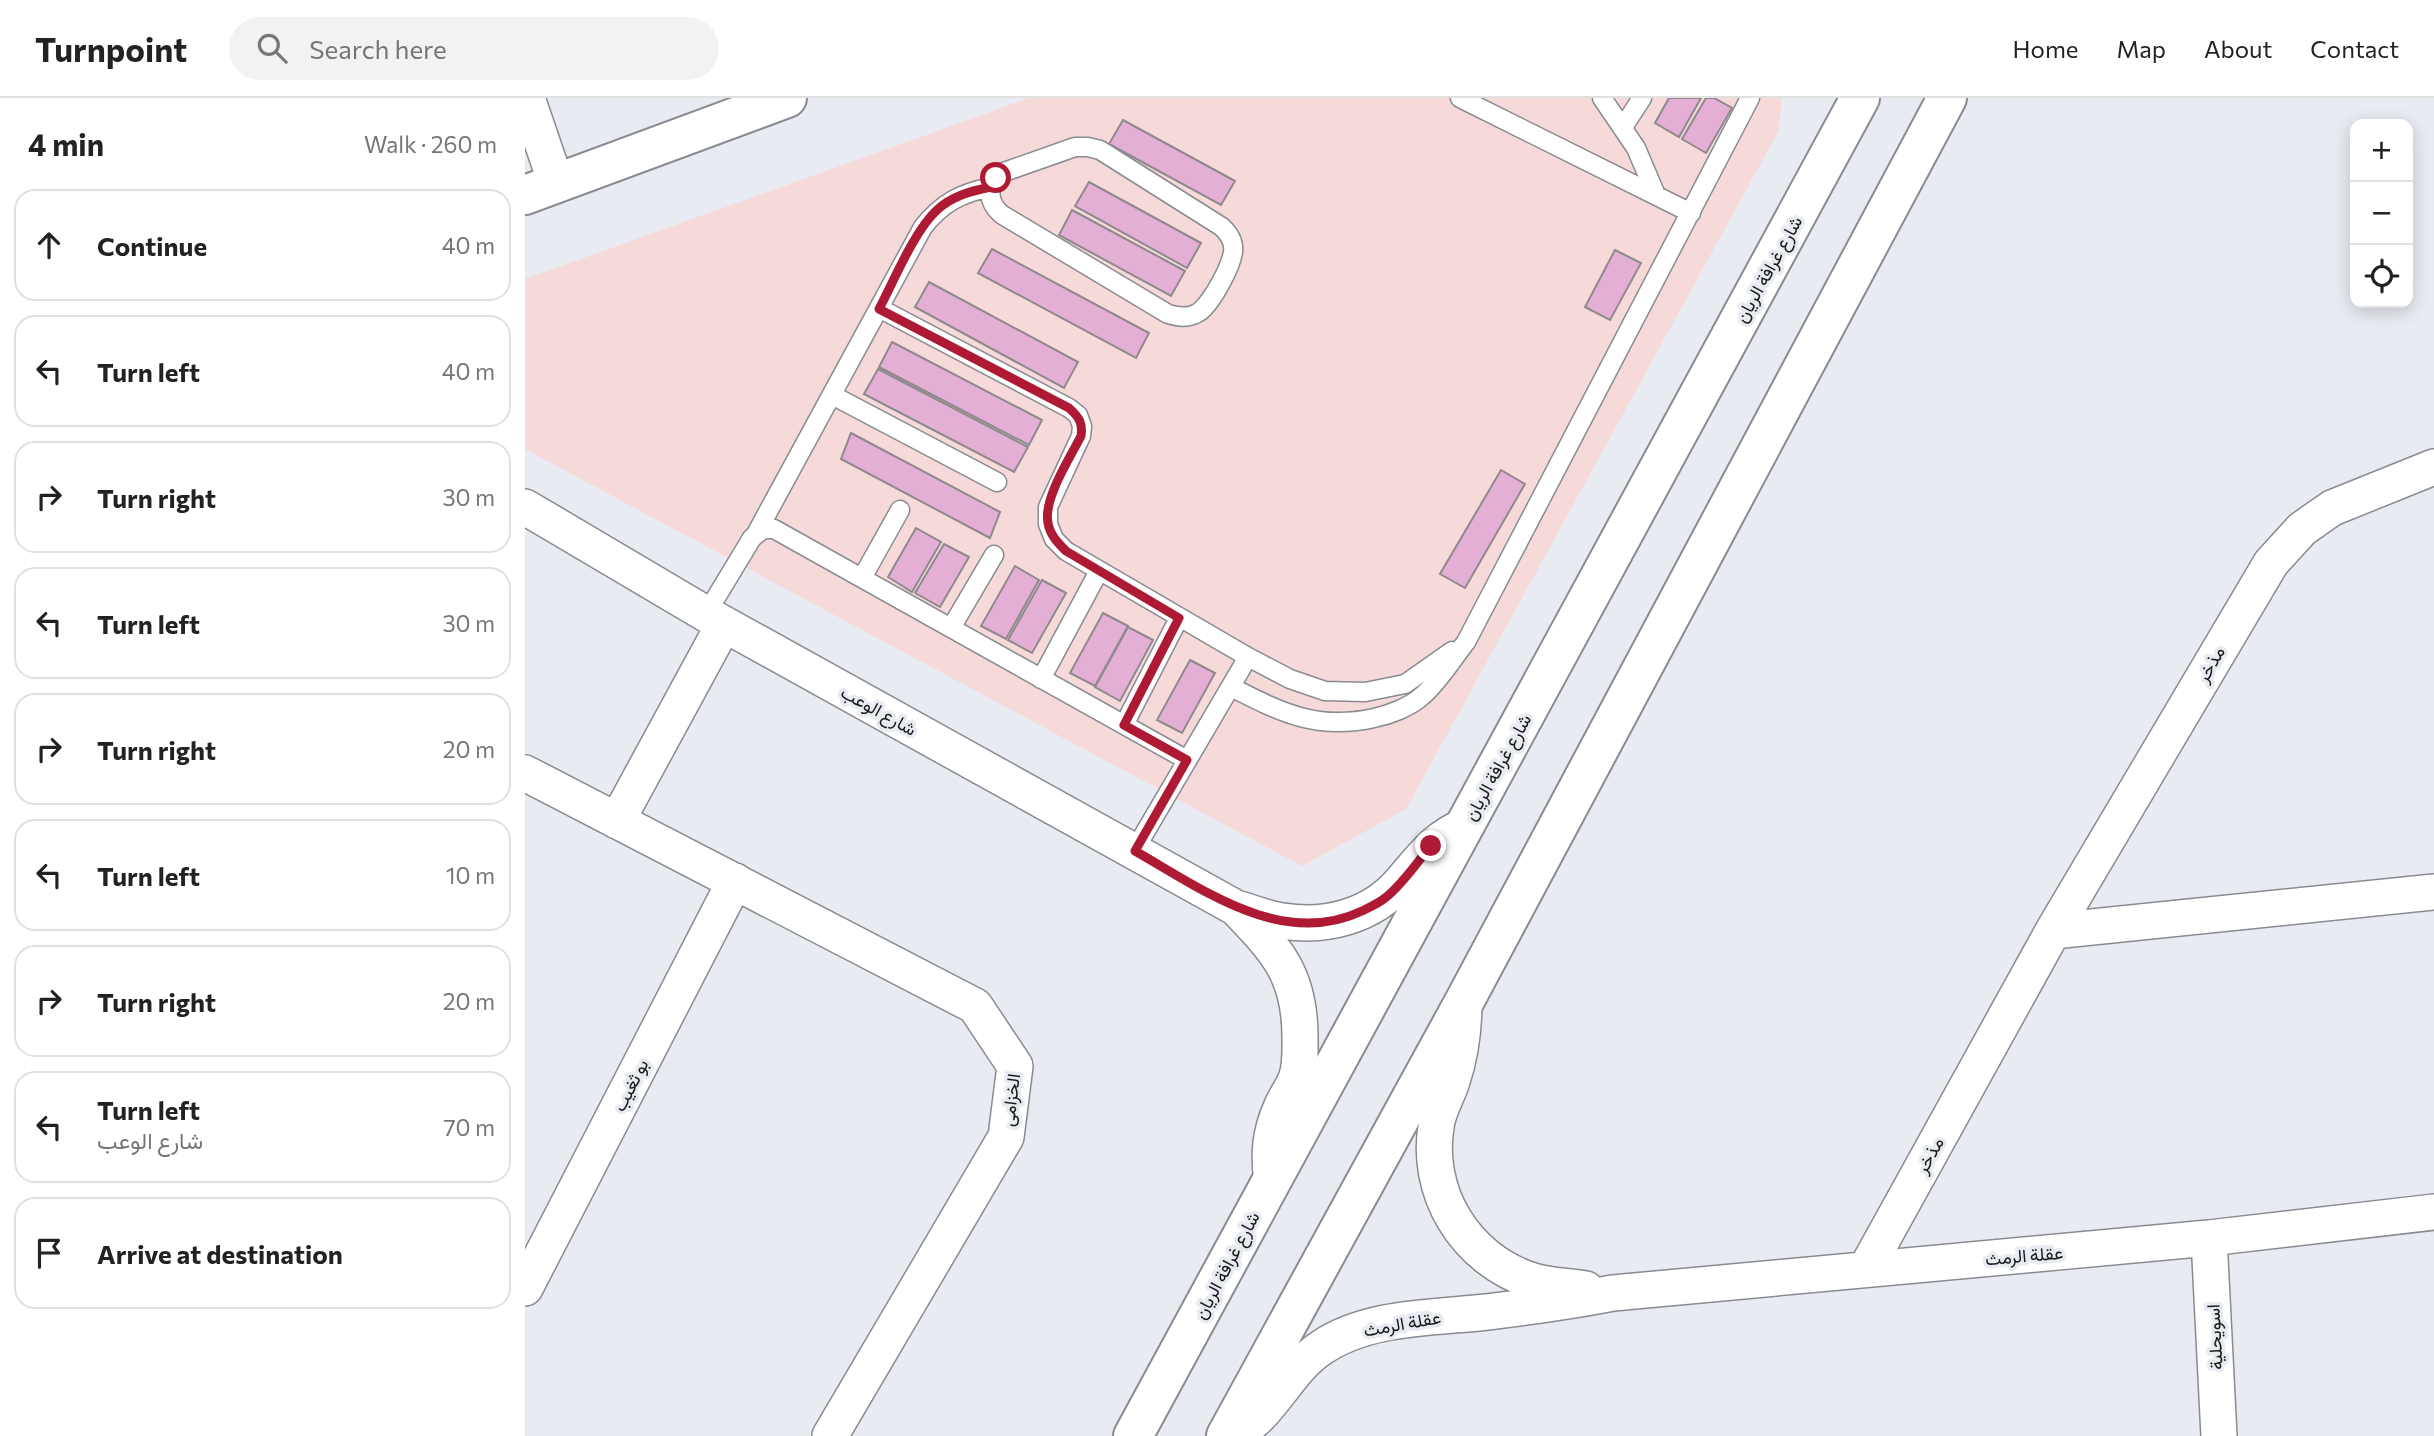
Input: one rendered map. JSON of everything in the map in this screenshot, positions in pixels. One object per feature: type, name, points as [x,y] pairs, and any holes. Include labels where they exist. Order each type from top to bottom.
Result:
[{"type":"main road","points":[[541,189],[787,98]]},
{"type":"main road","points":[[1839,98],[1839,140]]},
{"type":"main road","name":"شارع غرافة الريان","points":[[1133,1436],[1860,98]]},
{"type":"main road","points":[[1229,1436],[1947,98]]},
{"type":"street","points":[[527,98],[541,189]]},
{"type":"street","name":"مذخر","points":[[1866,1269],[2053,932],[2271,563],[2302,529],[2332,508],[2434,467]]},
{"type":"street","name":"شارع الوعب","points":[[525,508],[715,619],[1236,908],[1282,921],[1317,923],[1345,919],[1385,898],[1431,846],[1448,833],[1465,826]]},
{"type":"street","points":[[617,821],[715,619]]},
{"type":"street","name":"الخزامى","points":[[525,773],[975,1006],[1015,1066],[1006,1137],[830,1436]]},
{"type":"street","name":"بو ثغيب","points":[[525,1288],[735,881]]},
{"type":"street","points":[[2053,932],[2434,892]]},
{"type":"street","name":"شارع الوعب","points":[[1236,908],[1274,948],[1287,970],[1300,1009],[1300,1055],[1296,1079],[1271,1136],[1269,1162],[1272,1181]]},
{"type":"street","name":"عقلة الرمث","points":[[1464,1002],[1464,1035],[1458,1062],[1438,1119],[1436,1136],[1439,1184],[1447,1208],[1458,1229],[1480,1252],[1505,1270],[1534,1281],[1613,1293]]},
{"type":"street","name":"عقلة الرمث","points":[[1229,1436],[1260,1418],[1295,1370],[1321,1348],[1349,1333],[1424,1317],[1544,1306],[1613,1293],[2210,1238],[2434,1212]]},
{"type":"street","name":"اسويحلية","points":[[2210,1238],[2219,1436]]},
{"type":"lane","points":[[1460,98],[1691,213]]},
{"type":"lane","points":[[1602,98],[1623,127],[1647,171],[1656,195]]},
{"type":"lane","points":[[1623,127],[1642,98]]},
{"type":"lane","points":[[1231,687],[1276,710],[1312,722],[1350,723],[1388,715],[1422,697],[1466,642],[1750,98]]},
{"type":"lane","points":[[715,619],[747,545],[757,532],[923,227],[936,211],[952,199],[991,187],[996,178],[1004,172],[1063,150],[1088,147],[1100,150],[1222,227],[1230,236],[1234,247],[1233,258],[1200,312],[1178,317],[1168,314],[1001,214],[993,207],[991,187]]},
{"type":"lane","points":[[879,309],[1078,415],[1082,426],[1081,436],[1048,507],[1048,524],[1054,539],[1066,551],[1179,618],[1290,679],[1325,691],[1365,692],[1405,684],[1466,642]]},
{"type":"lane","points":[[832,395],[997,482]]},
{"type":"lane","points":[[862,578],[900,510]]},
{"type":"lane","points":[[757,532],[774,529],[1187,760]]},
{"type":"lane","points":[[951,628],[994,555]]},
{"type":"lane","points":[[1041,679],[1099,571]]},
{"type":"lane","points":[[1124,725],[1179,618]]},
{"type":"lane","points":[[1135,851],[1248,657]]},
{"type":"shaded area","points":[[1029,98],[1782,98],[1778,132],[1406,809],[1302,866],[525,449],[525,279]]},
{"type":"building","points":[[1669,98],[1701,98],[1679,137],[1655,123]]},
{"type":"building","points":[[1706,98],[1714,98],[1732,108],[1706,153],[1682,139]]},
{"type":"building","points":[[1123,120],[1235,181],[1221,205],[1109,144]]},
{"type":"building","points":[[1089,182],[1201,243],[1187,268],[1075,206]]},
{"type":"building","points":[[1072,210],[1185,271],[1171,296],[1059,235]]},
{"type":"building","points":[[992,249],[1149,333],[1136,358],[978,273]]},
{"type":"building","points":[[1615,250],[1641,263],[1610,320],[1585,307]]},
{"type":"building","points":[[929,282],[1078,362],[1064,388],[915,307]]},
{"type":"building","points":[[892,342],[1042,420],[1029,445],[879,367]]},
{"type":"building","points":[[878,369],[1028,447],[1014,472],[864,394]]},
{"type":"building","points":[[851,433],[1000,512],[990,538],[841,459]]},
{"type":"building","points":[[1501,470],[1525,484],[1465,588],[1440,574]]},
{"type":"building","points":[[916,528],[941,542],[912,592],[888,577]]},
{"type":"building","points":[[944,544],[969,557],[940,607],[915,593]]},
{"type":"building","points":[[1015,566],[1039,580],[1006,639],[981,626]]},
{"type":"building","points":[[1042,580],[1066,593],[1032,653],[1008,640]]},
{"type":"building","points":[[1103,613],[1128,626],[1095,686],[1070,673]]},
{"type":"building","points":[[1128,627],[1153,640],[1120,701],[1095,687]]},
{"type":"building","points":[[1190,660],[1215,673],[1182,733],[1157,720]]},
{"type":"route","points":[[996,178],[991,187],[952,199],[936,211],[923,227],[879,309],[1078,415],[1082,426],[1081,436],[1048,507],[1048,524],[1054,539],[1066,551],[1179,618],[1124,725],[1187,760],[1135,851],[1236,908],[1282,921],[1317,923],[1345,919],[1385,898],[1431,846]]}]
